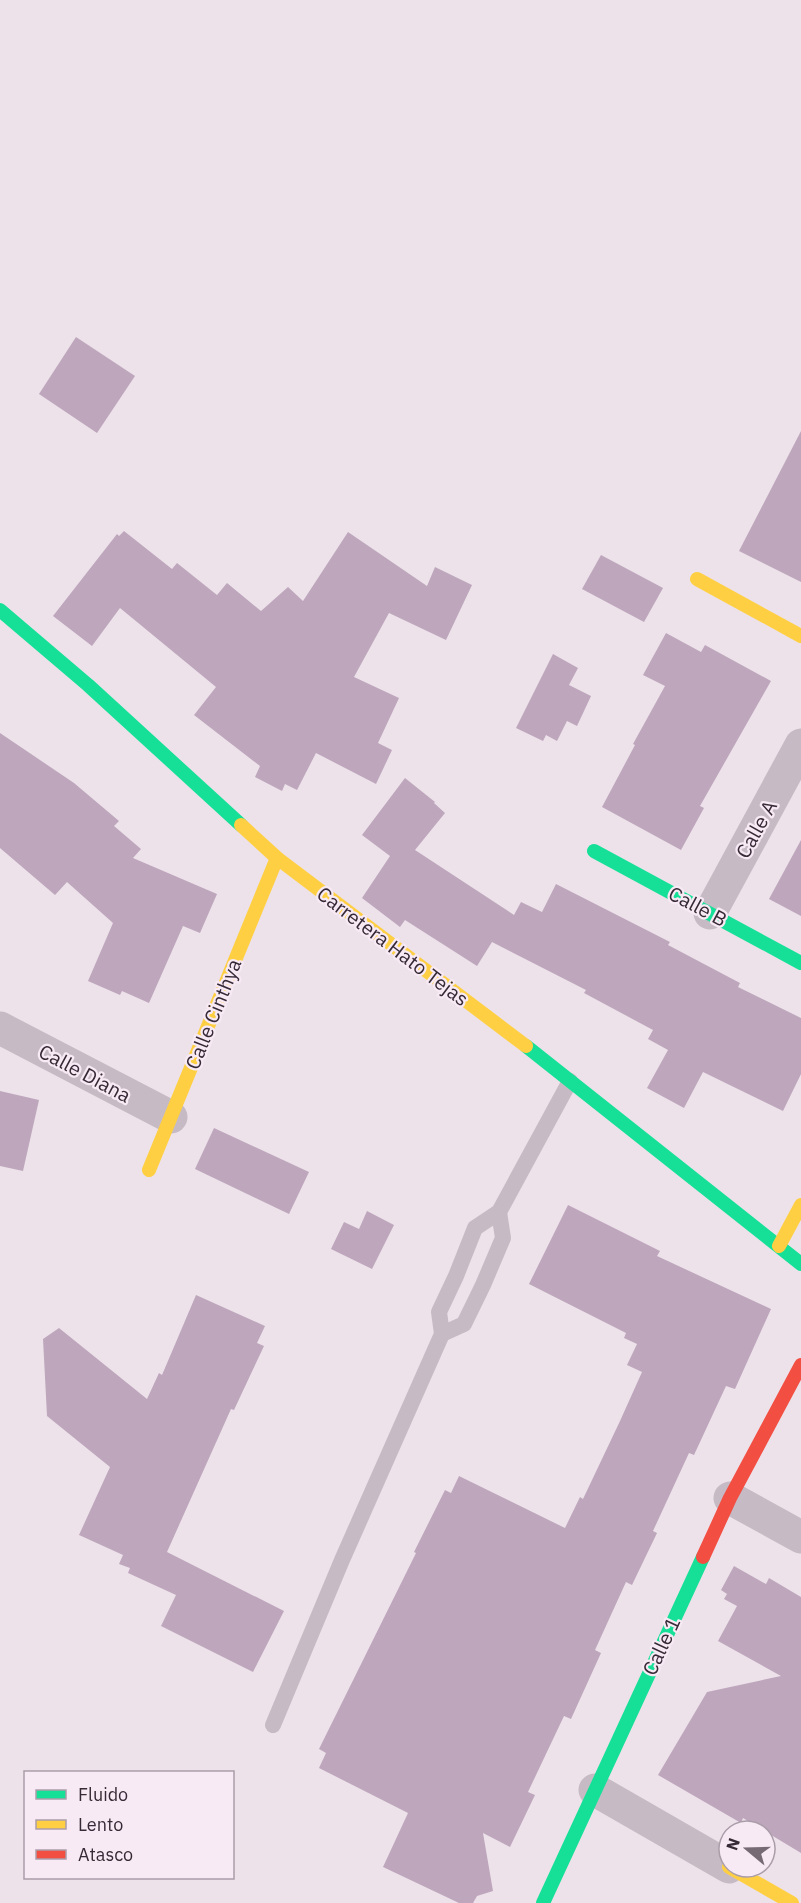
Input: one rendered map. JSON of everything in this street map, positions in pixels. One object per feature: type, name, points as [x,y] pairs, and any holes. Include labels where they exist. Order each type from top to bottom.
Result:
[{"type":"street","points":[[697,579],[801,636]]},
{"type":"street","name":"Carretera Hato Tejas","points":[[0,610],[88,685],[277,858],[570,1081],[801,1264]]},
{"type":"street","name":"Calle A","points":[[710,913],[801,745]]},
{"type":"street","name":"Calle B","points":[[594,851],[801,963]]},
{"type":"street","name":"Calle Cinthya","points":[[149,1170],[277,858]]},
{"type":"street","name":"Calle Diana","points":[[0,1028],[171,1118]]},
{"type":"street","points":[[779,1246],[801,1205]]},
{"type":"street","name":"Calle 1","points":[[543,1903],[730,1498],[801,1365]]},
{"type":"street","points":[[730,1498],[801,1537]]},
{"type":"street","points":[[595,1790],[717,1860]]},
{"type":"street","points":[[750,1879],[792,1903]]},
{"type":"lane","points":[[273,1725],[342,1560],[442,1335],[439,1312],[475,1228],[499,1212],[570,1081]]},
{"type":"lane","points":[[442,1335],[464,1324],[483,1286],[503,1238],[499,1212]]},
{"type":"building","points":[[76,337],[135,376],[97,433],[39,394]]},
{"type":"building","points":[[801,431],[801,582],[739,551]]},
{"type":"building","points":[[124,531],[172,569],[177,563],[217,595],[227,583],[261,611],[288,587],[303,601],[348,532],[427,586],[435,567],[472,585],[446,640],[389,613],[354,677],[399,698],[378,743],[392,750],[376,784],[316,753],[297,790],[285,784],[282,791],[255,777],[260,766],[194,715],[216,687],[120,608],[92,646],[53,616],[117,534],[119,536]]},
{"type":"building","points":[[601,555],[663,588],[644,622],[582,589]]},
{"type":"building","points":[[666,633],[701,652],[705,645],[771,681],[700,806],[704,808],[681,850],[602,807],[665,686],[643,675]]},
{"type":"building","points":[[553,654],[578,668],[569,685],[591,696],[577,726],[567,721],[557,741],[546,735],[543,741],[516,728]]},
{"type":"building","points":[[0,733],[74,783],[119,821],[114,826],[141,849],[133,858],[217,894],[200,933],[183,926],[149,1003],[122,991],[120,995],[88,981],[113,923],[67,882],[55,895],[0,848]]},
{"type":"building","points":[[405,778],[445,813],[415,850],[514,915],[521,902],[542,912],[556,884],[670,942],[668,945],[740,983],[738,987],[801,1018],[801,1074],[783,1111],[703,1072],[684,1108],[647,1088],[668,1050],[648,1039],[653,1030],[584,993],[586,990],[492,942],[477,966],[405,920],[400,927],[362,898],[390,856],[362,835]]},
{"type":"building","points":[[801,840],[801,916],[769,899]]},
{"type":"building","points":[[0,1091],[39,1100],[23,1171],[0,1166]]},
{"type":"building","points":[[214,1128],[309,1172],[289,1214],[195,1169]]},
{"type":"building","points":[[568,1205],[660,1251],[657,1256],[771,1309],[735,1389],[726,1386],[694,1455],[689,1453],[653,1531],[657,1533],[632,1585],[626,1582],[595,1650],[601,1653],[571,1719],[564,1716],[528,1792],[535,1795],[510,1847],[483,1833],[493,1891],[477,1896],[473,1903],[459,1903],[383,1867],[408,1813],[319,1768],[326,1753],[319,1749],[445,1490],[451,1493],[459,1476],[565,1528],[580,1497],[583,1499],[620,1421],[642,1372],[627,1365],[637,1344],[624,1338],[626,1333],[529,1284]]},
{"type":"building","points":[[367,1211],[394,1225],[372,1269],[331,1249],[344,1222],[359,1229]]},
{"type":"building","points":[[196,1295],[265,1326],[257,1343],[264,1346],[234,1410],[231,1409],[167,1552],[284,1611],[253,1672],[161,1626],[176,1595],[128,1573],[130,1568],[119,1564],[123,1555],[79,1535],[110,1467],[47,1416],[43,1339],[59,1328],[147,1399],[159,1373],[162,1375]]},
{"type":"building","points":[[734,1566],[766,1584],[769,1578],[801,1597],[801,1853],[777,1839],[777,1819],[734,1819],[658,1775],[707,1692],[781,1676],[718,1641],[737,1606],[724,1599],[727,1594],[721,1590]]},
{"type":"traffic: fast","points":[[0,610],[88,685],[241,825]]},
{"type":"traffic: fast","points":[[594,851],[801,963]]},
{"type":"traffic: fast","points":[[526,1046],[801,1264]]},
{"type":"traffic: fast","points":[[543,1903],[703,1557]]},
{"type":"traffic: slow","points":[[697,579],[801,636]]},
{"type":"traffic: slow","points":[[241,825],[277,858],[526,1046]]},
{"type":"traffic: slow","points":[[149,1170],[277,858]]},
{"type":"traffic: slow","points":[[779,1246],[801,1205]]},
{"type":"traffic: slow","points":[[750,1879],[792,1903]]},
{"type":"traffic: jam","points":[[703,1557],[730,1498],[801,1365]]}]
